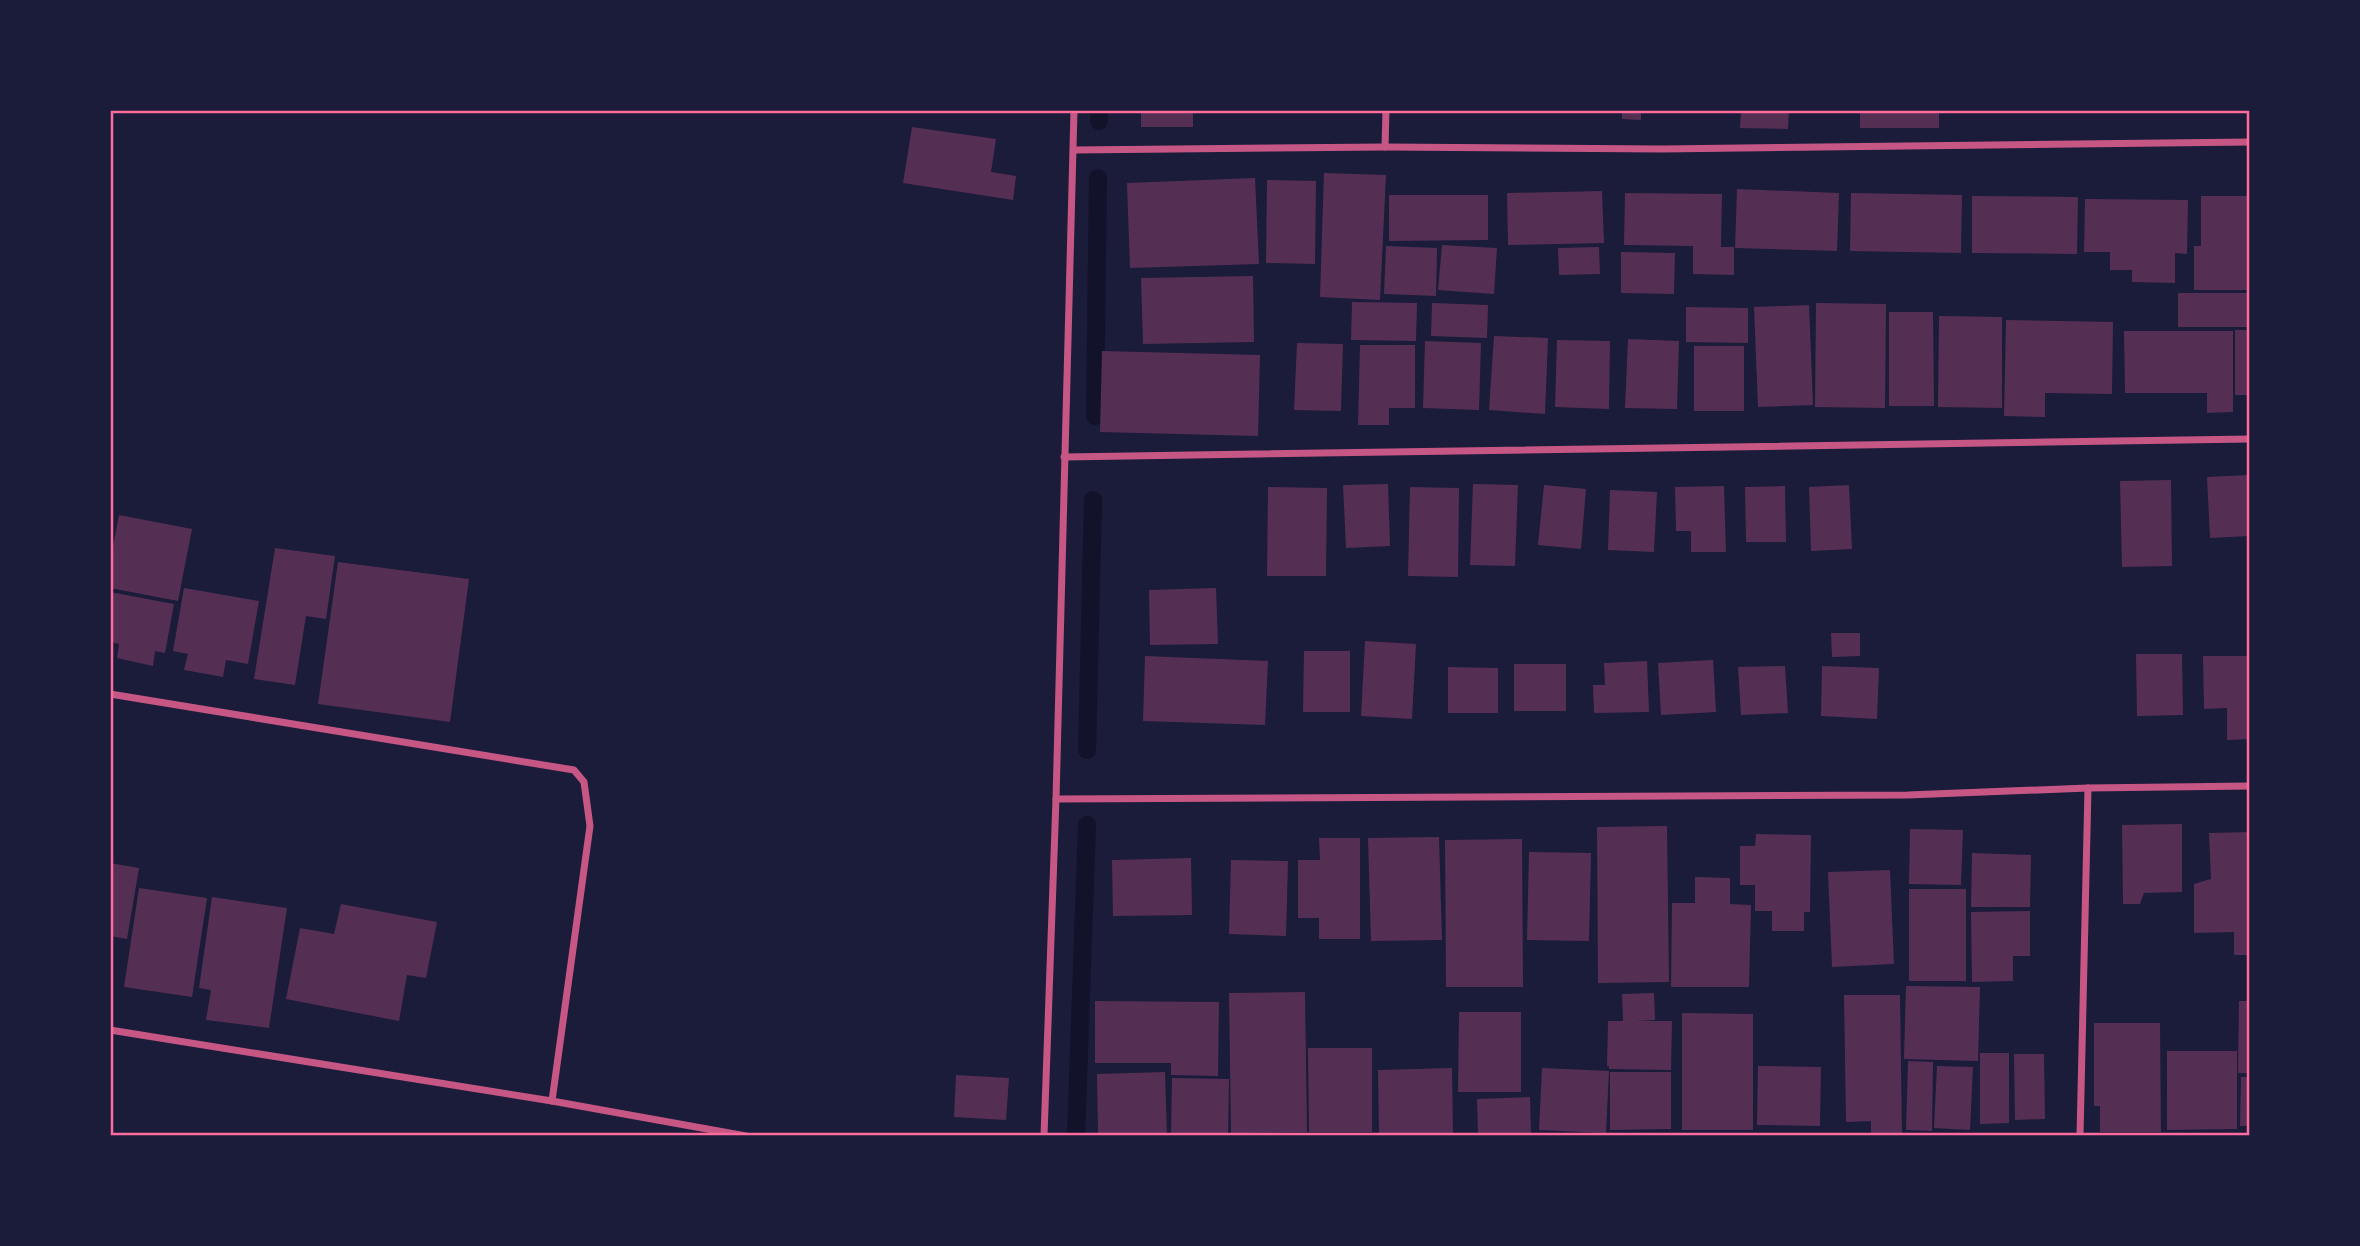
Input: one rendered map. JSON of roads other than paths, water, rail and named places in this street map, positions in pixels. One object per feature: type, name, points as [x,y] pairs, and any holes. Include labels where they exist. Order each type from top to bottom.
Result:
[{"type":"street","points":[[1044,1136],[1056,799],[1074,110]]},
{"type":"street","points":[[1385,147],[1386,110]]},
{"type":"street","points":[[1074,150],[1385,147],[1662,149],[2250,142]]},
{"type":"street","points":[[1064,457],[2250,439]]},
{"type":"street","points":[[110,694],[574,771],[584,782],[590,826],[552,1101]]},
{"type":"street","points":[[1056,799],[1894,795],[2250,786]]},
{"type":"street","points":[[2080,1136],[2088,788]]},
{"type":"street","points":[[110,1030],[552,1101],[746,1136]]},
{"type":"waterway","points":[[1099,110],[1099,121]]},
{"type":"waterway","points":[[1095,416],[1098,178]]},
{"type":"waterway","points":[[1087,750],[1093,500]]},
{"type":"waterway","points":[[1076,1136],[1087,825]]}]
